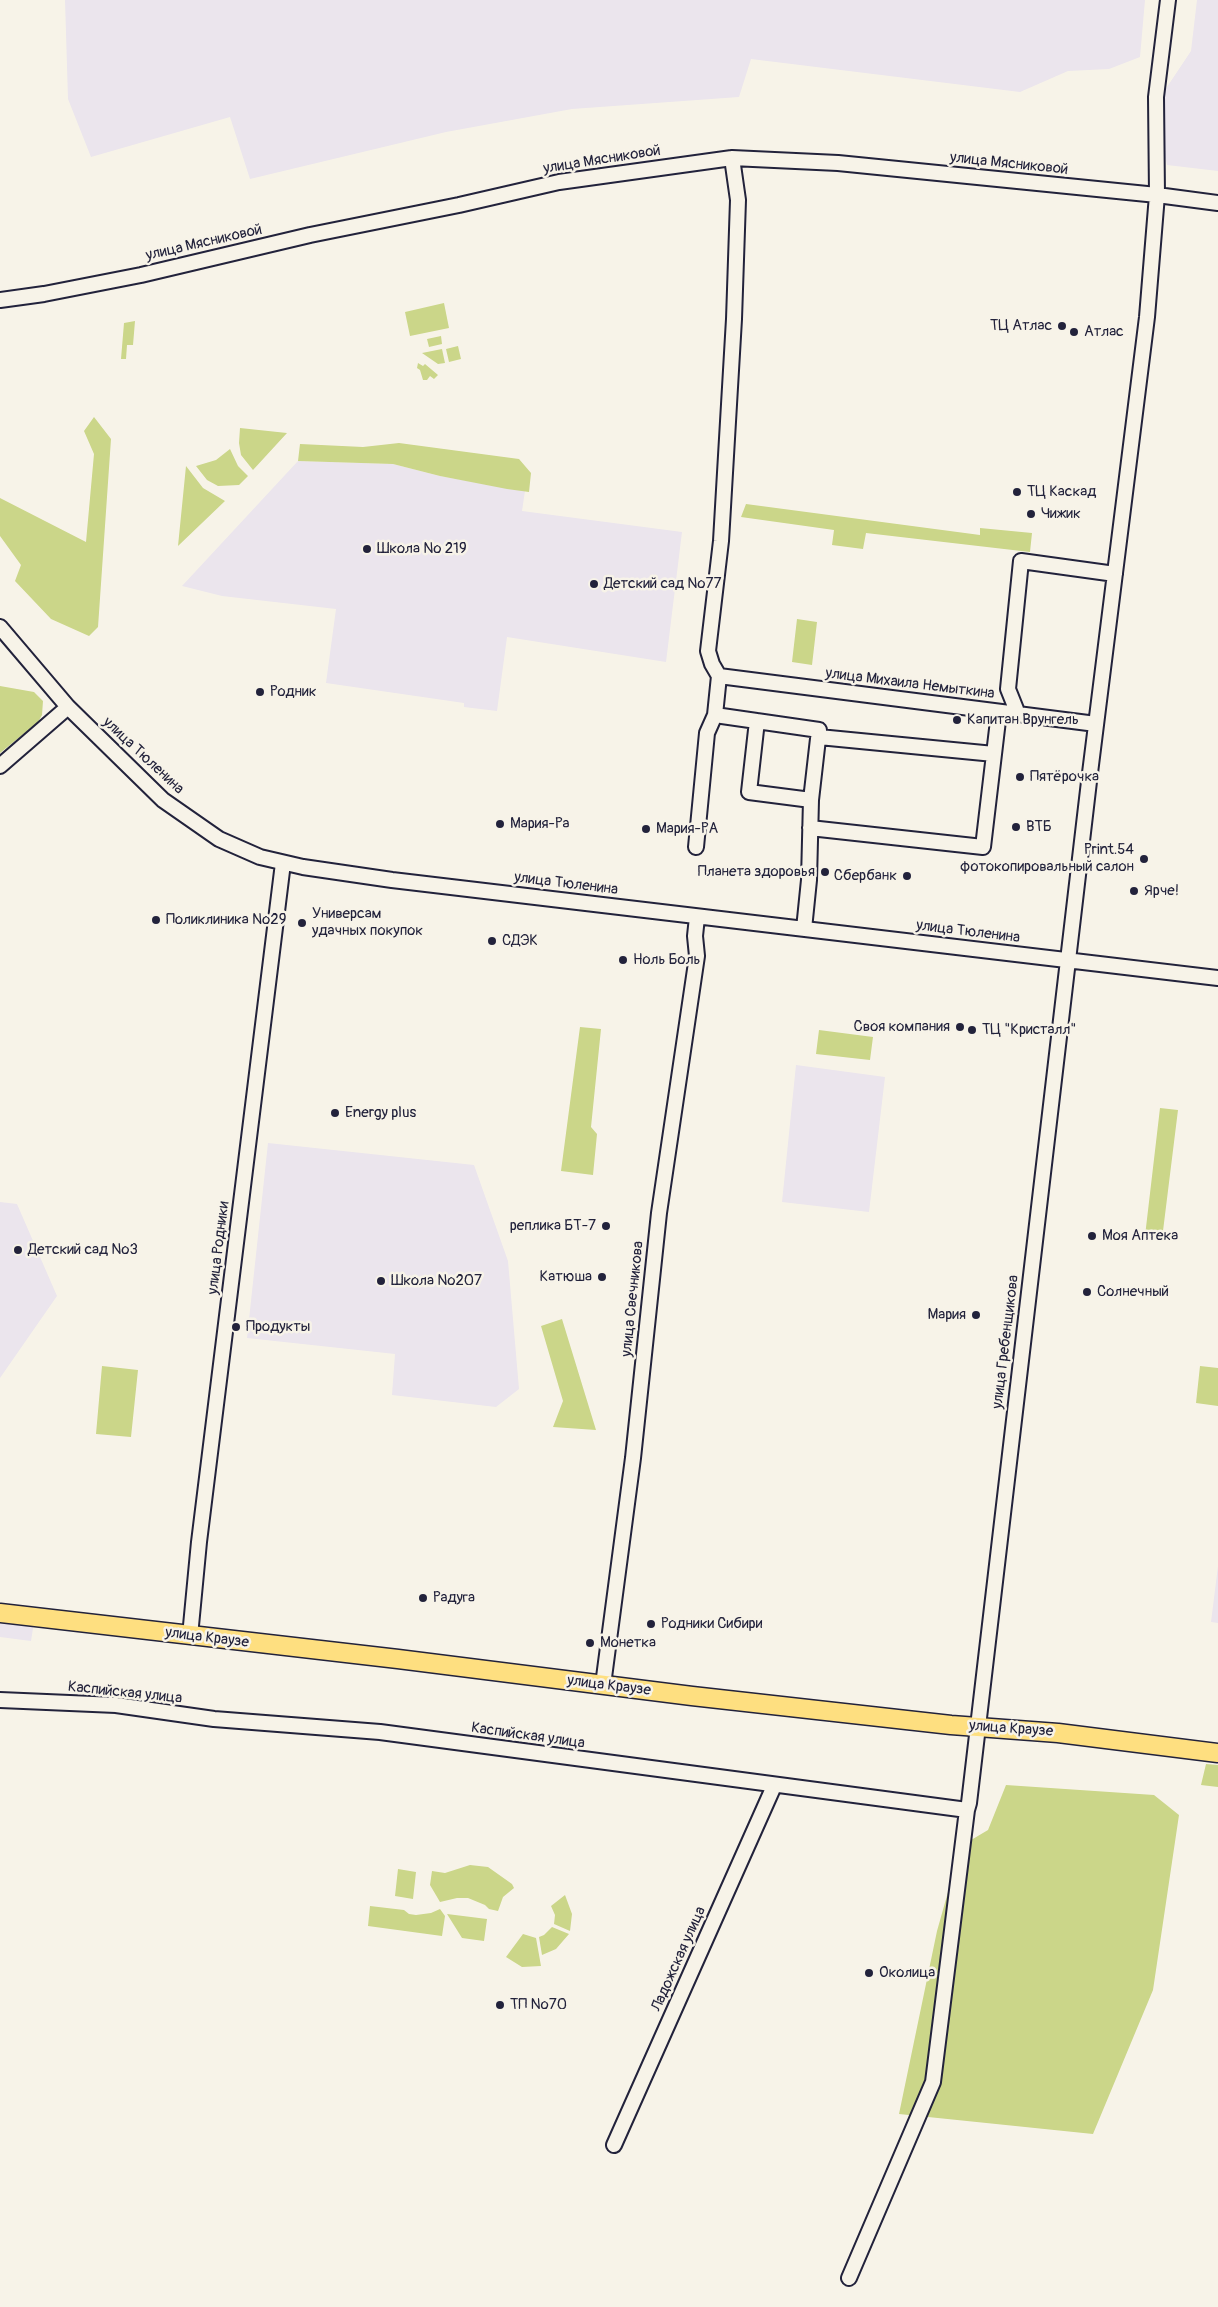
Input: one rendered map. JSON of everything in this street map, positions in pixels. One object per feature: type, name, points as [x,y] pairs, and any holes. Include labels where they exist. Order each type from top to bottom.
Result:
[{"type":"main road","name":"улица Краузе","points":[[0,1613],[906,1720],[1058,1733],[1218,1753]]},
{"type":"street","name":"улица Гребенщикова","points":[[978,1726],[1146,317],[1157,194],[1156,97],[1168,0]]},
{"type":"street","name":"улица Мясниковой","points":[[0,300],[44,294],[141,274],[239,253],[310,235],[460,205],[559,182],[732,158],[838,164],[1157,194],[1218,203]]},
{"type":"street","points":[[696,847],[707,733],[715,715],[719,676],[712,664],[708,651],[721,541],[734,320],[738,200],[732,158]]},
{"type":"street","points":[[1016,708],[1008,689],[1021,562],[1115,574]]},
{"type":"street","name":"улица Тюленина","points":[[0,627],[68,708],[163,800],[219,838],[260,857],[283,863],[392,880],[1218,978]]},
{"type":"street","name":"улица Михаила Немыткина","points":[[719,676],[1096,724]]},
{"type":"street","points":[[0,766],[68,708]]},
{"type":"street","points":[[810,828],[983,847],[999,712]]},
{"type":"street","points":[[715,715],[819,730],[812,800],[809,880],[804,929]]},
{"type":"street","points":[[757,721],[749,792],[812,800]]},
{"type":"street","points":[[818,737],[994,754]]},
{"type":"street","name":"улица Родники","points":[[190,1636],[199,1542],[283,863]]},
{"type":"street","name":"улица Свечникова","points":[[603,1685],[633,1458],[659,1213],[697,956],[695,936],[697,917]]},
{"type":"street","name":"Каспийская улица","points":[[0,1700],[116,1705],[214,1719],[380,1732],[774,1786],[967,1810]]},
{"type":"street","points":[[849,2278],[933,2082],[978,1726]]},
{"type":"street","name":"Ладожская улица","points":[[614,2145],[774,1786]]},
{"type":"shaded area","points":[[65,0],[1145,0],[1140,57],[1109,69],[1068,71],[1020,92],[751,59],[739,97],[572,109],[446,132],[250,179],[230,117],[91,157],[68,99]]},
{"type":"shaded area","points":[[1197,0],[1218,0],[1218,171],[1167,165],[1163,147],[1162,100],[1165,90],[1191,51]]},
{"type":"shaded area","name":"Школа № 219","points":[[298,461],[393,464],[440,476],[525,491],[522,511],[682,532],[666,662],[507,637],[497,711],[464,707],[464,703],[326,683],[336,609],[222,596],[182,586]]},
{"type":"shaded area","points":[[796,1065],[885,1077],[869,1212],[782,1202]]},
{"type":"shaded area","name":"Школа №207","points":[[268,1143],[474,1165],[508,1261],[519,1389],[496,1407],[392,1395],[395,1354],[247,1338]]},
{"type":"shaded area","name":"Детский сад №3","points":[[0,1202],[17,1204],[57,1296],[0,1378]]},
{"type":"shaded area","points":[[1218,1566],[1218,1623],[1211,1622]]},
{"type":"shaded area","points":[[0,1619],[34,1622],[31,1641],[0,1637]]},
{"type":"green space","points":[[444,303],[449,328],[410,336],[405,312]]},
{"type":"green space","points":[[135,321],[133,345],[127,345],[126,359],[121,359],[124,323]]},
{"type":"green space","points":[[441,336],[442,344],[429,347],[427,339]]},
{"type":"green space","points":[[458,346],[461,359],[449,362],[446,349]]},
{"type":"green space","points":[[442,349],[445,363],[438,364],[422,353]]},
{"type":"green space","points":[[418,363],[423,366],[425,364],[438,375],[434,379],[430,376],[427,380],[423,380],[420,370],[417,368]]},
{"type":"green space","points":[[94,417],[111,439],[98,627],[89,636],[51,619],[15,581],[21,565],[0,536],[0,498],[86,542],[94,454],[84,431]]},
{"type":"green space","points":[[240,428],[287,433],[253,470],[241,455],[239,443]]},
{"type":"green space","points":[[399,443],[519,459],[531,473],[529,492],[440,476],[393,464],[298,461],[300,444],[363,447]]},
{"type":"green space","points":[[230,449],[238,466],[248,476],[239,485],[218,486],[207,480],[196,466],[216,460]]},
{"type":"green space","points":[[186,466],[203,488],[225,501],[178,546]]},
{"type":"green space","points":[[746,504],[980,535],[980,528],[1032,533],[1030,552],[866,533],[863,549],[832,545],[834,530],[741,517]]},
{"type":"green space","points":[[797,619],[817,622],[812,665],[792,662]]},
{"type":"green space","points":[[0,686],[34,692],[43,701],[42,715],[38,722],[0,753]]},
{"type":"green space","points":[[580,1027],[601,1029],[591,1127],[597,1134],[593,1175],[561,1171]]},
{"type":"green space","points":[[819,1030],[873,1037],[870,1060],[816,1054]]},
{"type":"green space","points":[[1160,1108],[1178,1110],[1162,1239],[1145,1236]]},
{"type":"green space","points":[[562,1319],[596,1430],[553,1427],[563,1401],[541,1326]]},
{"type":"green space","points":[[102,1366],[138,1370],[131,1437],[96,1434]]},
{"type":"green space","points":[[1200,1366],[1218,1368],[1218,1406],[1196,1403]]},
{"type":"green space","points":[[1206,1764],[1218,1765],[1218,1787],[1201,1785]]},
{"type":"green space","points":[[1006,1785],[1154,1795],[1179,1815],[1153,1990],[1093,2134],[899,2114],[937,1931],[961,1846],[988,1830]]},
{"type":"green space","points":[[470,1865],[488,1867],[512,1884],[514,1888],[503,1897],[498,1911],[489,1909],[485,1905],[468,1898],[457,1898],[440,1902],[430,1885],[432,1871],[445,1873]]},
{"type":"green space","points":[[398,1869],[416,1872],[413,1899],[395,1896]]},
{"type":"green space","points":[[565,1895],[572,1914],[570,1931],[554,1924],[555,1915],[551,1906]]},
{"type":"green space","points":[[370,1906],[404,1910],[409,1914],[416,1915],[431,1913],[440,1909],[445,1916],[442,1936],[368,1926]]},
{"type":"green space","points":[[447,1914],[487,1919],[484,1941],[462,1938]]},
{"type":"green space","points":[[552,1927],[569,1934],[556,1949],[542,1955],[539,1937]]},
{"type":"green space","points":[[523,1934],[536,1938],[541,1966],[522,1967],[506,1957]]},
{"type":"place","name":"ТЦ Атлас","points":[[1062,326]]},
{"type":"place","name":"Атлас","points":[[1074,332]]},
{"type":"place","name":"ТЦ Каскад","points":[[1017,492]]},
{"type":"place","name":"Чижик","points":[[1031,514]]},
{"type":"place","name":"Школа № 219","points":[[367,549]]},
{"type":"place","name":"Детский сад №77","points":[[594,584]]},
{"type":"place","name":"Родник","points":[[260,692]]},
{"type":"place","name":"Капитан Врунгель","points":[[957,720]]},
{"type":"place","name":"Пятёрочка","points":[[1020,777]]},
{"type":"place","name":"Мария-Ра","points":[[500,824]]},
{"type":"place","name":"ВТБ","points":[[1016,827]]},
{"type":"place","name":"Мария-РА","points":[[646,829]]},
{"type":"place","name":"Print.54 фотокопировальный салон","points":[[1144,859]]},
{"type":"place","name":"Планета здоровья","points":[[825,872]]},
{"type":"place","name":"Сбербанк","points":[[907,876]]},
{"type":"place","name":"Ярче!","points":[[1134,891]]},
{"type":"place","name":"Поликлиника №29","points":[[156,920]]},
{"type":"place","name":"Универсам удачных покупок","points":[[302,923]]},
{"type":"place","name":"СДЭК","points":[[492,941]]},
{"type":"place","name":"Ноль Боль","points":[[623,960]]},
{"type":"place","name":"Своя компания","points":[[960,1027]]},
{"type":"place","name":"ТЦ \"Кристалл\"","points":[[972,1030]]},
{"type":"place","name":"Energy plus","points":[[335,1113]]},
{"type":"place","name":"реплика БТ-7","points":[[606,1226]]},
{"type":"place","name":"Моя Аптека","points":[[1092,1236]]},
{"type":"place","name":"Детский сад №3","points":[[18,1250]]},
{"type":"place","name":"Катюша","points":[[602,1277]]},
{"type":"place","name":"Школа №207","points":[[381,1281]]},
{"type":"place","name":"Солнечный","points":[[1087,1292]]},
{"type":"place","name":"Мария","points":[[976,1315]]},
{"type":"place","name":"Продукты","points":[[236,1327]]},
{"type":"place","name":"Радуга","points":[[423,1598]]},
{"type":"place","name":"Родники Сибири","points":[[651,1624]]},
{"type":"place","name":"Монетка","points":[[590,1643]]},
{"type":"place","name":"Околица","points":[[869,1973]]},
{"type":"place","name":"ТП №70","points":[[500,2005]]}]
